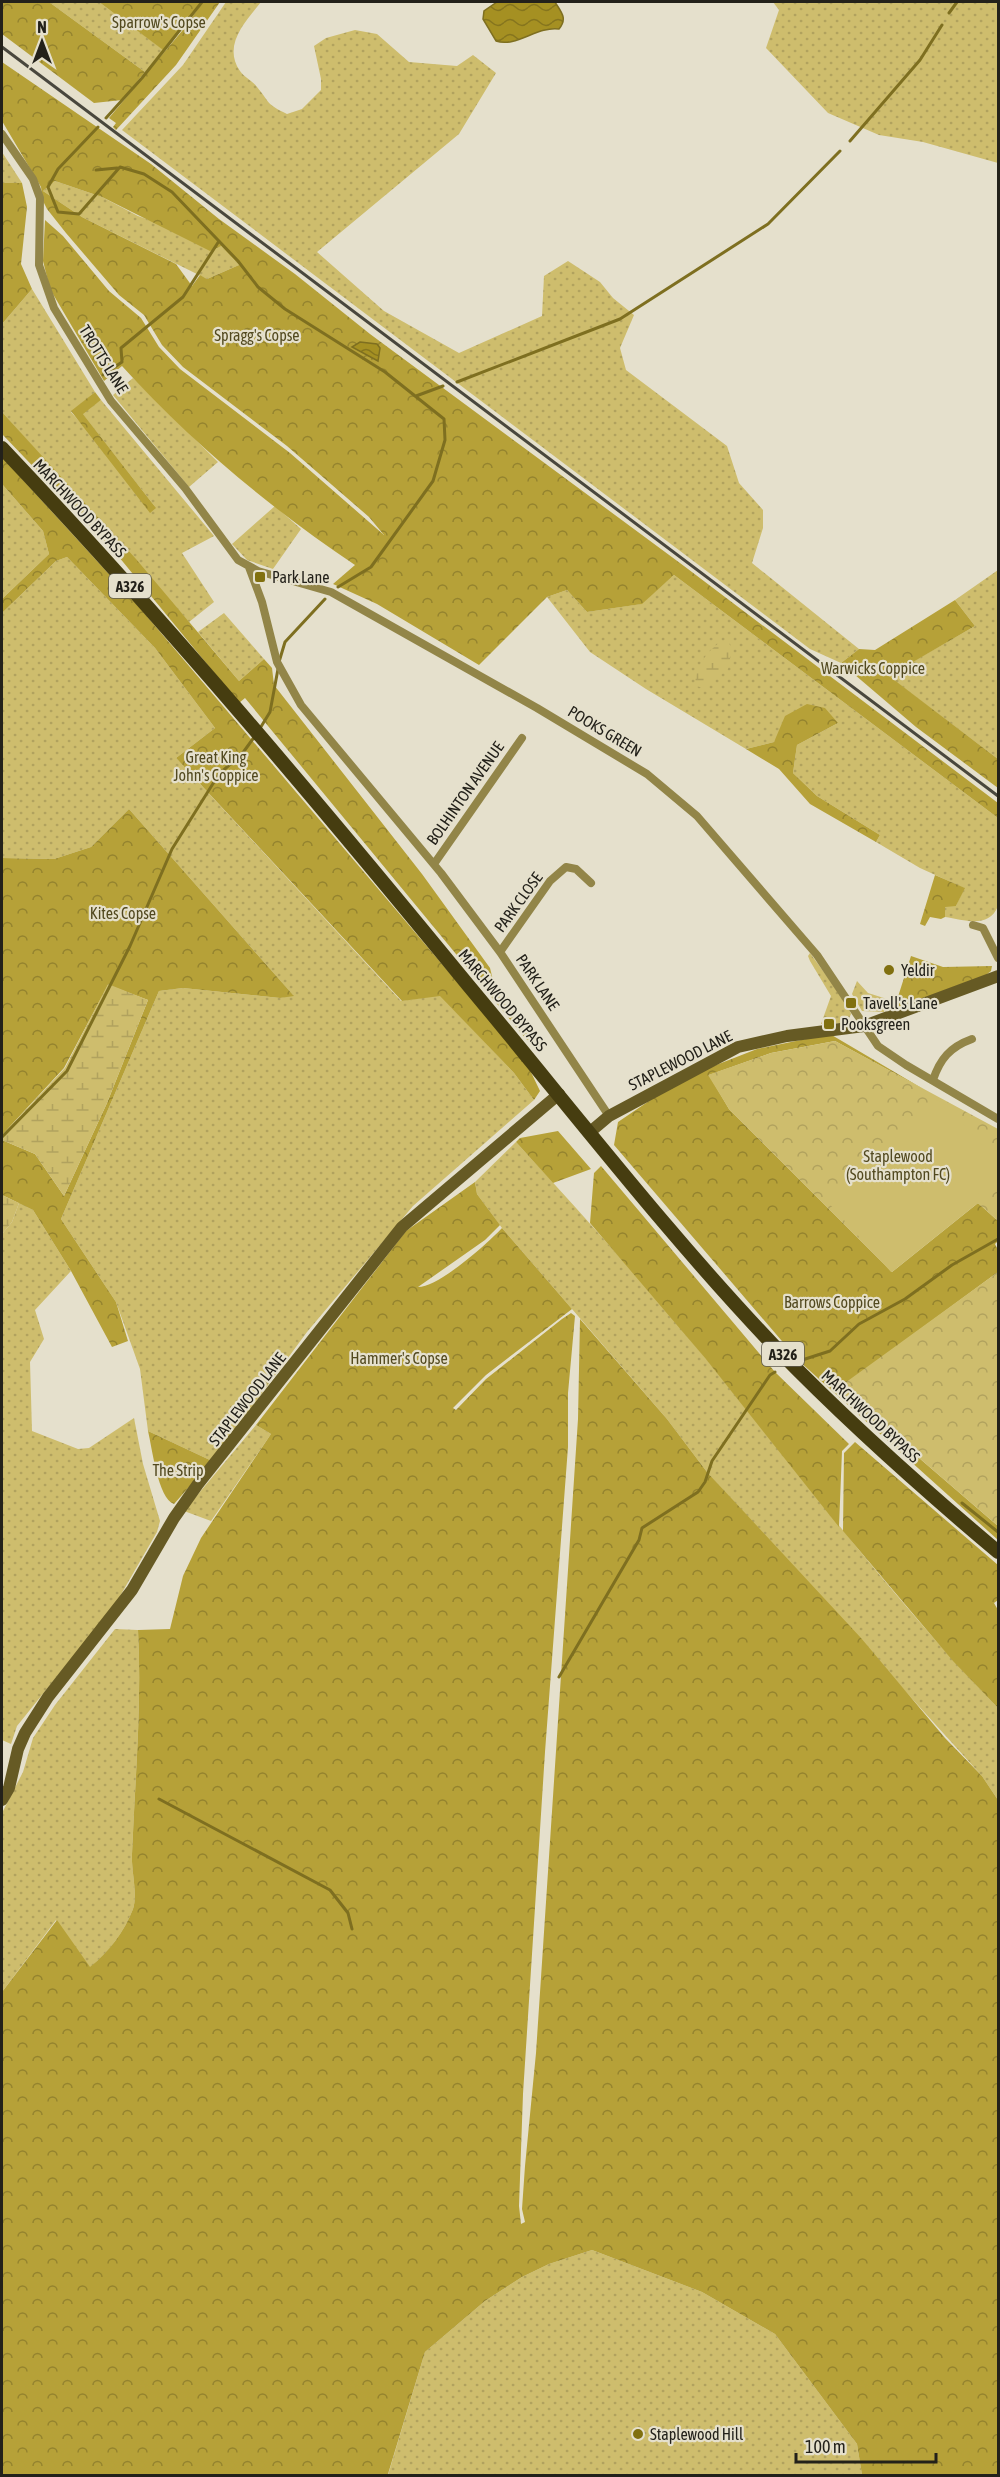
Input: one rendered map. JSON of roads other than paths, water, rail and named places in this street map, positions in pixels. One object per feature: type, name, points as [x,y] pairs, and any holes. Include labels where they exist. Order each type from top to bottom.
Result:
[{"type":"main road","name":"MARCHWOOD BYPASS","points":[[2,448],[105,558],[256,734],[698,1262],[777,1348],[857,1429],[999,1552]]},
{"type":"street","name":"TROTTS LANE","points":[[2,135],[33,179],[40,198],[39,266],[54,308],[111,401],[185,488],[238,560],[249,567]]},
{"type":"street","name":"PARK LANE","points":[[249,567],[262,602],[277,662],[301,705],[434,864],[500,952],[609,1116]]},
{"type":"street","name":"POOKS GREEN","points":[[249,567],[331,592],[556,719],[647,774],[697,816],[802,937],[817,955],[878,1046],[890,1056],[999,1119]]},
{"type":"street","name":"BOLHINTON AVENUE","points":[[434,864],[522,738]]},
{"type":"street","name":"PARK CLOSE","points":[[500,952],[550,881],[566,867],[576,869],[591,883]]},
{"type":"street","points":[[973,925],[983,928],[999,958]]},
{"type":"street","points":[[864,1026],[999,976]]},
{"type":"street","name":"STAPLEWOOD LANE","points":[[591,1132],[609,1116],[738,1047],[762,1040],[864,1026]]},
{"type":"street","points":[[933,1080],[938,1067],[951,1048],[972,1039]]},
{"type":"street","name":"STAPLEWOOD LANE","points":[[2,1800],[9,1788],[18,1749],[25,1733],[48,1697],[132,1590],[169,1526],[198,1484],[402,1227],[559,1094]]},
{"type":"water","points":[[497,2],[555,2],[563,15],[563,22],[559,29],[543,31],[511,42],[496,41],[483,19],[484,11]]},
{"type":"water","points":[[360,342],[377,344],[380,348],[378,361],[352,347]]},
{"type":"waterway","points":[[106,118],[142,78],[202,2]]},
{"type":"waterway","points":[[949,13],[957,2]]},
{"type":"waterway","points":[[850,141],[920,60],[942,25]]},
{"type":"waterway","points":[[98,127],[58,169],[48,187],[58,212],[79,214],[120,167],[144,174],[172,192],[238,261],[258,287],[285,309],[385,372],[444,419],[445,440],[433,481],[371,567],[338,587]]},
{"type":"waterway","points":[[457,382],[620,319],[768,224],[840,151]]},
{"type":"waterway","points":[[96,170],[117,168]]},
{"type":"waterway","points":[[103,375],[122,362],[121,348],[183,297],[219,241]]},
{"type":"waterway","points":[[416,396],[443,386]]},
{"type":"waterway","points":[[279,662],[285,642],[325,599]]},
{"type":"waterway","points":[[259,730],[270,712],[278,669]]},
{"type":"waterway","points":[[2,1137],[67,1071],[130,946],[172,849],[219,774],[242,754],[255,736]]},
{"type":"waterway","points":[[799,1361],[830,1351],[859,1324],[905,1299],[952,1265],[998,1239]]},
{"type":"waterway","points":[[559,1677],[639,1540],[642,1528],[698,1492],[705,1482],[712,1461],[770,1375],[775,1372]]},
{"type":"waterway","points":[[962,1503],[998,1532]]},
{"type":"waterway","points":[[159,1799],[330,1890],[348,1913],[352,1929]]},
{"type":"railway","points":[[2,47],[998,796]]},
{"type":"place","name":"Park Lane","points":[[260,577]]},
{"type":"place","name":"Yeldir","points":[[889,970]]},
{"type":"place","name":"Tavell's Lane","points":[[851,1003]]},
{"type":"place","name":"Pooksgreen","points":[[829,1024]]},
{"type":"place","name":"Staplewood Hill","points":[[638,2434]]},
{"type":"park label","name":"Sparrow's Copse","points":[[159,22]]},
{"type":"park label","name":"Spragg's Copse","points":[[257,335]]},
{"type":"park label","name":"Warwicks Coppice","points":[[873,668]]},
{"type":"park label","name":"Great King John's Coppice","points":[[216,766]]},
{"type":"park label","name":"Kites Copse","points":[[123,913]]},
{"type":"park label","name":"Staplewood (Southampton FC)","points":[[898,1165]]},
{"type":"park label","name":"Barrows Coppice","points":[[832,1302]]},
{"type":"park label","name":"Hammer's Copse","points":[[399,1358]]},
{"type":"park label","name":"The Strip","points":[[178,1470]]}]
